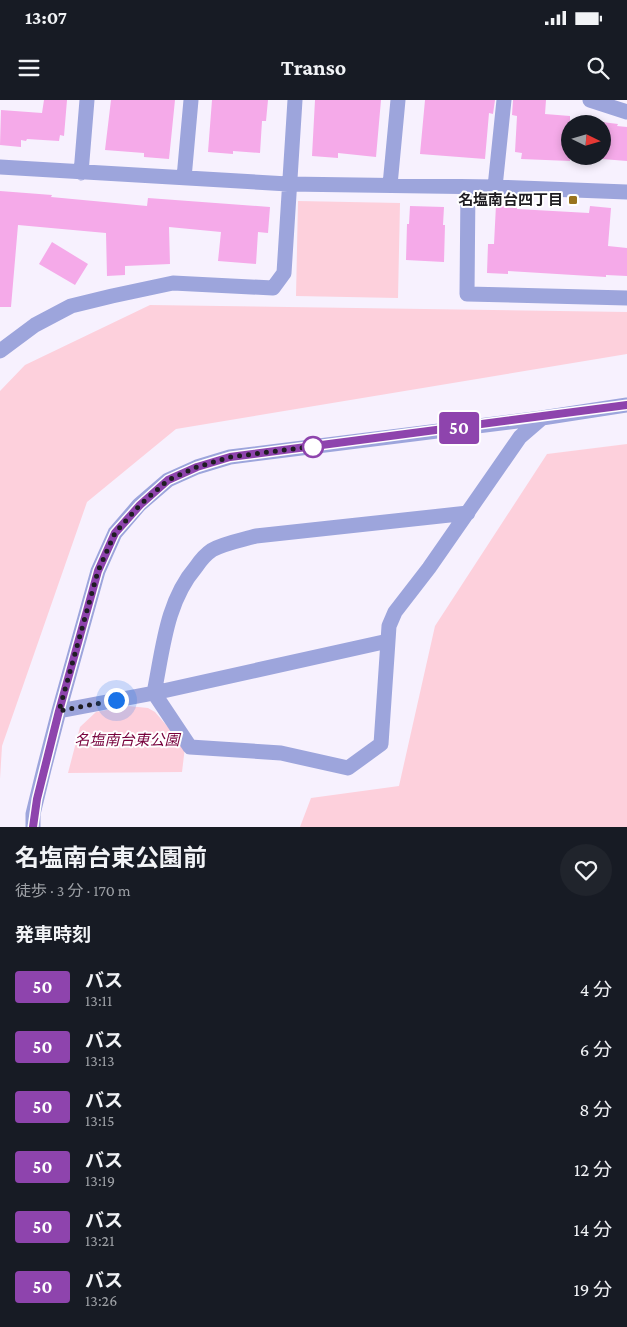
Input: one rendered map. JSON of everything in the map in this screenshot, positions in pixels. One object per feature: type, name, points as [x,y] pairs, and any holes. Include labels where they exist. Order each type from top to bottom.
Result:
[{"type":"street","points":[[81,173],[87,100]]},
{"type":"street","points":[[184,178],[191,100]]},
{"type":"street","points":[[0,351],[35,325],[71,306],[112,296],[174,283],[273,288],[284,273],[288,184],[295,100]]},
{"type":"street","points":[[390,186],[398,100]]},
{"type":"street","points":[[495,187],[504,100]]},
{"type":"street","points":[[590,100],[627,112]]},
{"type":"street","points":[[0,167],[288,184],[495,187],[627,192]]},
{"type":"street","points":[[468,187],[467,294],[627,298]]},
{"type":"street","points":[[32,827],[33,814],[59,711],[98,571],[115,533],[140,505],[168,480],[197,467],[230,457],[542,418],[627,405]]},
{"type":"street","points":[[468,513],[256,536],[212,550],[200,561],[185,580],[173,605],[154,693],[190,747],[281,753],[348,768],[381,744],[389,626],[395,612],[429,568],[468,513],[520,437],[542,418]]},
{"type":"street","points":[[59,711],[154,693],[388,641]]},
{"type":"green space","points":[[298,201],[400,203],[398,298],[296,296]]},
{"type":"green space","points":[[150,305],[627,312],[627,354],[176,429],[87,502],[2,746],[0,779],[0,391],[25,365]]},
{"type":"green space","points":[[627,444],[627,827],[300,827],[311,798],[399,786],[435,626],[547,454]]},
{"type":"green space","name":"名塩南台東公園","points":[[128,706],[148,708],[155,712],[185,747],[182,772],[68,773],[80,727],[96,712]]},
{"type":"building","points":[[44,100],[67,100],[64,136],[60,135],[59,141],[21,140],[21,147],[0,145],[1,110],[42,113]]},
{"type":"building","points":[[111,100],[175,100],[169,159],[144,157],[144,153],[105,150]]},
{"type":"building","points":[[212,100],[268,100],[266,121],[262,121],[260,153],[233,151],[233,154],[208,152]]},
{"type":"building","points":[[315,100],[381,100],[376,157],[338,153],[338,158],[312,156]]},
{"type":"building","points":[[425,100],[495,100],[493,114],[489,113],[485,159],[420,154]]},
{"type":"building","points":[[513,100],[546,100],[545,114],[561,115],[561,161],[521,159],[522,153],[515,152],[517,116],[512,115]]},
{"type":"building","points":[[611,123],[627,127],[627,161],[611,160]]},
{"type":"building","points":[[0,191],[147,206],[148,198],[270,207],[268,233],[258,232],[256,264],[218,261],[221,232],[169,227],[170,264],[125,266],[125,275],[107,276],[106,233],[18,225],[11,307],[0,307]]},
{"type":"building","points":[[496,205],[517,206],[517,209],[589,213],[590,206],[611,208],[608,246],[627,248],[627,276],[606,275],[606,277],[508,271],[508,274],[487,273],[488,244],[494,244]]},
{"type":"building","points":[[410,206],[444,207],[444,262],[406,260],[407,224],[409,224]]},
{"type":"building","points":[[52,242],[88,264],[75,285],[39,264]]},
{"type":"bus line","name":"50","points":[[33,827],[33,814],[44,769],[98,571],[115,533],[140,505],[168,480],[197,467],[230,457],[542,418],[627,405]]},
{"type":"place","name":"名塩南台四丁目","points":[[573,200]]},
{"type":"route","points":[[116,700],[59,711],[98,571],[115,533],[140,505],[168,480],[197,467],[230,457],[316,446],[313,447]]}]
